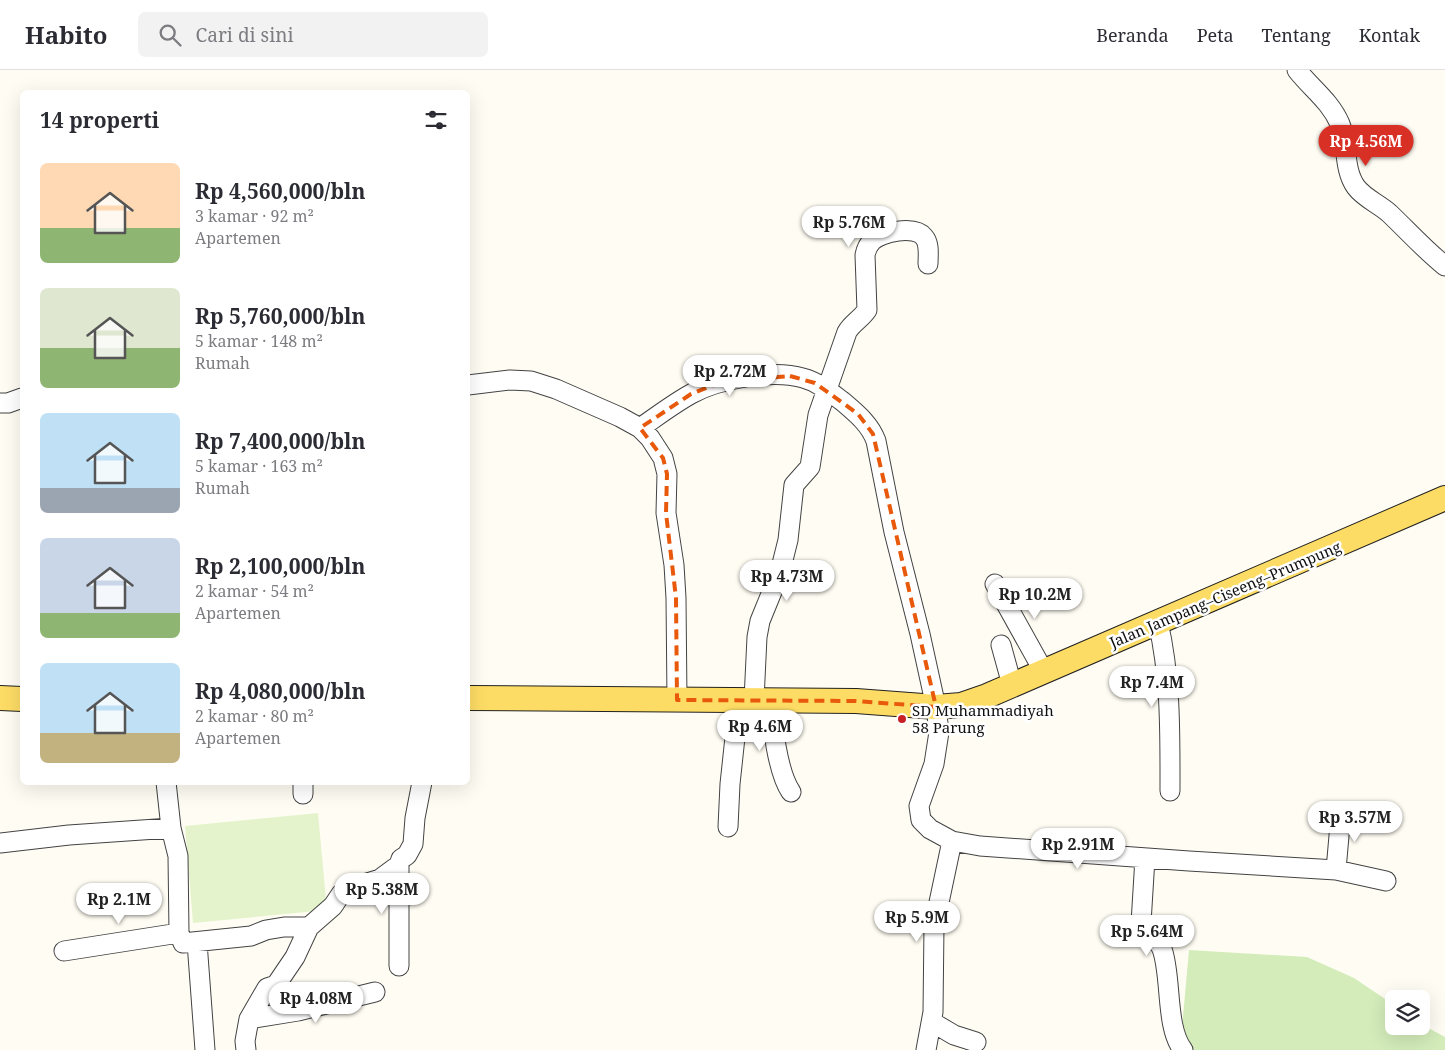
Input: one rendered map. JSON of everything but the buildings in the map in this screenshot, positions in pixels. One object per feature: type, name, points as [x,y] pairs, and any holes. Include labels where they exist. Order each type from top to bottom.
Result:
[{"type":"main road","name":"Jalan Jampang–Ciseeng–Prumpung","points":[[470,698],[856,701],[936,707],[961,705],[1044,672],[1445,498]]},
{"type":"main road","points":[[0,698],[20,698]]},
{"type":"street","points":[[1297,70],[1326,99],[1334,110],[1344,134],[1350,174],[1356,186],[1362,193],[1388,212],[1428,252],[1445,266]]},
{"type":"street","points":[[728,827],[730,784],[755,700],[757,636],[760,621],[780,572],[788,540],[794,485],[810,467],[818,414],[847,332],[852,324],[867,310],[865,256],[869,244],[873,240],[892,232],[918,232],[923,234],[927,242],[928,264]]},
{"type":"street","points":[[640,428],[691,394],[723,381],[757,376],[803,378],[828,390],[864,421],[876,442],[894,532],[916,616],[936,707],[939,741],[934,764],[918,806],[921,820],[930,828],[952,840],[980,846],[1336,870],[1386,881]]},
{"type":"street","points":[[470,385],[510,380],[531,381],[556,389],[620,417],[640,428],[650,438],[663,458],[667,474],[666,513],[674,565],[676,598],[677,700]]},
{"type":"street","points":[[0,403],[8,403],[20,399]]},
{"type":"street","points":[[995,584],[1044,672]]},
{"type":"street","points":[[1158,622],[1164,647],[1167,676],[1170,791]]},
{"type":"street","points":[[1000,645],[1012,685]]},
{"type":"street","points":[[755,700],[774,732],[782,771],[787,787],[791,792]]},
{"type":"street","points":[[166,785],[171,828],[178,856],[179,933],[183,944],[251,936],[266,930],[284,927],[309,927]]},
{"type":"street","points":[[398,966],[399,865],[401,859],[407,855],[413,844],[415,818],[421,785]]},
{"type":"street","points":[[1336,870],[1341,813]]},
{"type":"street","points":[[0,843],[69,834],[171,828]]},
{"type":"street","points":[[926,1050],[932,1022],[934,926],[952,840]]},
{"type":"street","points":[[1144,858],[1141,923],[1144,930],[1159,943],[1163,951],[1169,1002],[1177,1040],[1183,1050]]},
{"type":"street","points":[[246,1050],[249,1019],[267,988],[276,985],[295,956],[309,927],[333,906],[341,894],[351,888],[380,879],[399,865]]},
{"type":"street","points":[[64,951],[179,933]]},
{"type":"street","points":[[197,942],[205,1050]]},
{"type":"street","points":[[249,1019],[298,1011],[375,992]]},
{"type":"street","points":[[932,1022],[954,1035],[976,1042]]},
{"type":"highlighted area","points":[[790,376],[815,383],[858,414],[873,434],[936,707],[856,701],[677,700],[676,598],[666,513],[667,474],[663,458],[640,428],[691,394],[723,381]]},
{"type":"green space","points":[[318,813],[327,910],[193,923],[185,826]]},
{"type":"green space","points":[[1189,950],[1307,957],[1354,978],[1385,999],[1385,1035],[1430,1035],[1430,1029],[1445,1037],[1445,1050],[1180,1050]]},
{"type":"place","name":"SD Muhammadiyah 58 Parung","points":[[902,719]]}]
